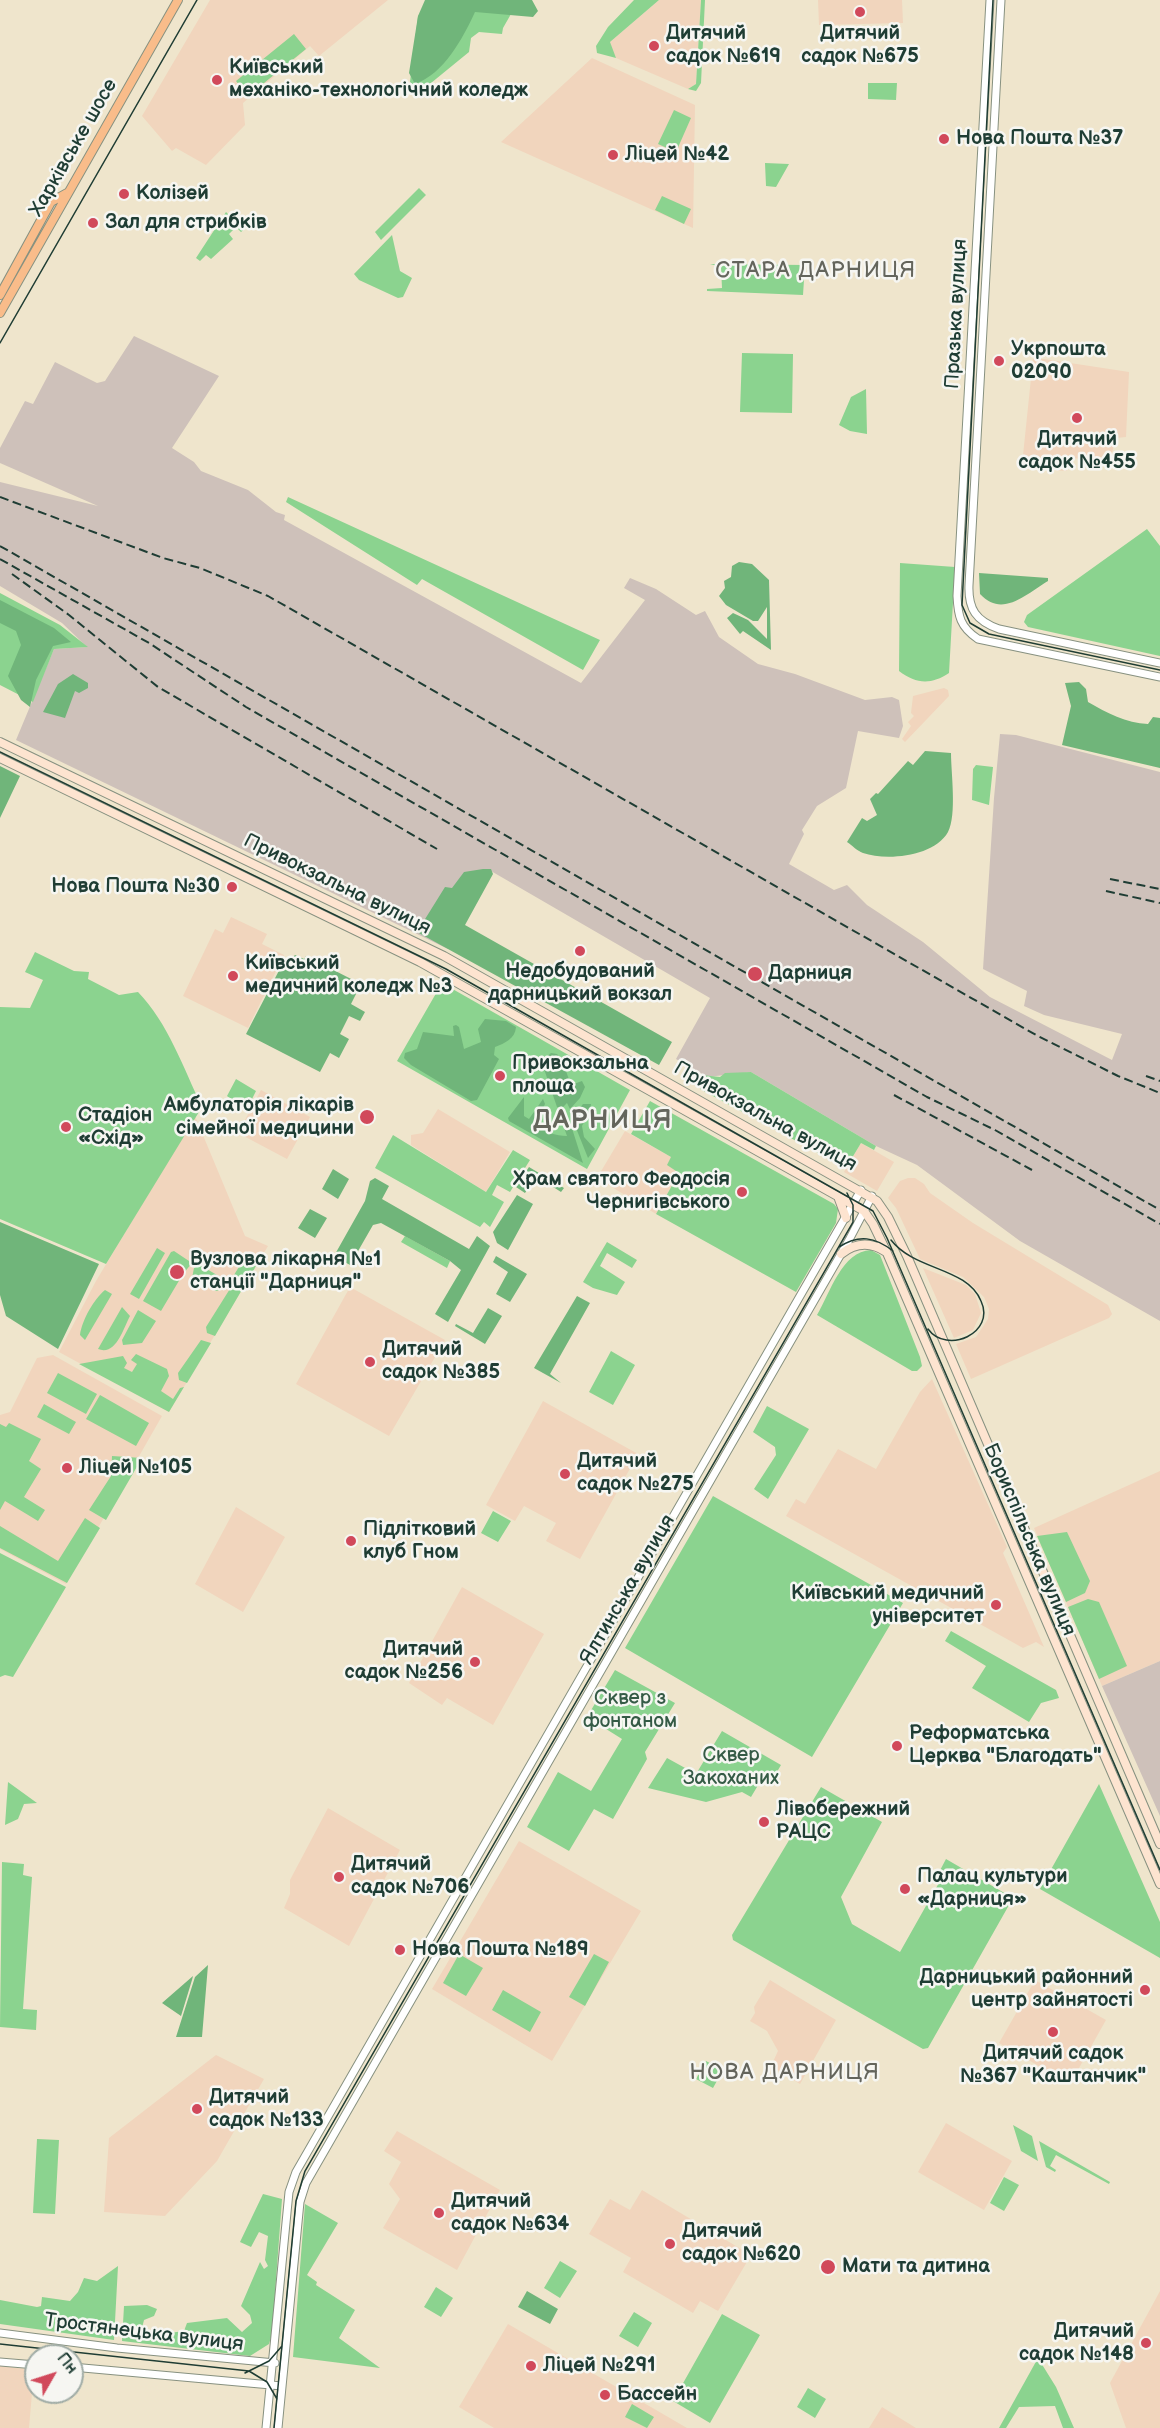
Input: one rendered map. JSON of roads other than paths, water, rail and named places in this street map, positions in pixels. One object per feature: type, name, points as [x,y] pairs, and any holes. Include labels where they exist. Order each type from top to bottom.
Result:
[{"type":"main road","name":"Харківське шосе","points":[[0,313],[178,0]]},
{"type":"main road","name":"Харківське шосе","points":[[0,295],[51,202],[67,193]]},
{"type":"main road","name":"Привокзальна вулиця","points":[[0,742],[444,956],[872,1196]]},
{"type":"main road","name":"Привокзальна вулиця","points":[[0,758],[420,962],[864,1211]]},
{"type":"main road","points":[[834,1194],[842,1203],[846,1218]]},
{"type":"main road","name":"Бориспільська вулиця","points":[[872,1196],[883,1208],[907,1256],[1160,1844]]},
{"type":"main road","name":"Бориспільська вулиця","points":[[864,1211],[887,1253],[1160,1884]]},
{"type":"main road","points":[[841,1254],[855,1245],[864,1244],[875,1246],[887,1253]]},
{"type":"street","name":"Празька вулиця","points":[[990,0],[957,596],[958,617],[964,629],[978,639],[1160,677]]},
{"type":"street","name":"Празька вулиця","points":[[1001,0],[969,585],[970,606],[976,617],[999,629],[1160,663]]},
{"type":"street","name":"Ялтинська вулиця","points":[[266,2428],[289,2192],[296,2172],[861,1190]]},
{"type":"street","name":"Ялтинська вулиця","points":[[278,2428],[301,2195],[357,2092],[841,1254],[872,1196]]},
{"type":"street","name":"Тростянецька вулиця","points":[[0,2333],[117,2348],[284,2363]]},
{"type":"street","points":[[0,2362],[24,2364]]},
{"type":"street","name":"Тростянецька вулиця","points":[[84,2368],[282,2386]]},
{"type":"tram line","points":[[0,343],[197,0]]},
{"type":"tram line","points":[[993,0],[962,605],[970,623],[989,634],[1160,670]]},
{"type":"tram line","points":[[0,752],[446,969],[873,1211],[887,1238],[1160,1870]]},
{"type":"tram line","points":[[274,2428],[296,2201],[305,2171],[853,1222],[853,1205],[847,1193]]},
{"type":"tram line","points":[[839,1247],[853,1240],[867,1239],[880,1243],[893,1251]]},
{"type":"tram line","points":[[891,1240],[913,1258],[964,1281],[981,1301],[984,1312],[982,1323],[967,1337],[946,1340],[936,1337],[928,1329]]},
{"type":"tram line","points":[[0,2344],[249,2371],[267,2382],[277,2399]]},
{"type":"tram line","points":[[245,2373],[269,2361],[282,2346]]},
{"type":"railway","points":[[0,497],[163,558],[200,568],[268,596],[1036,1035],[1118,1076],[1160,1093]]},
{"type":"railway","points":[[0,546],[1160,1210]]},
{"type":"railway","points":[[0,559],[149,643],[246,707],[927,1097],[995,1130],[1160,1224]]},
{"type":"railway","points":[[12,574],[69,615],[158,687],[437,849]]},
{"type":"railway","points":[[1110,879],[1160,889]]},
{"type":"railway","points":[[1106,891],[1160,903]]},
{"type":"railway","points":[[1146,1076],[1160,1081]]},
{"type":"railway","points":[[894,1095],[1032,1170]]},
{"type":"place","name":"Дитячий садок №675","points":[[860,12]]},
{"type":"place","name":"Дитячий садок №619","points":[[654,46]]},
{"type":"place","name":"Київський механіко-технологічний коледж","points":[[217,80]]},
{"type":"place","name":"Нова Пошта №37","points":[[944,139]]},
{"type":"place","name":"Ліцей №42","points":[[613,155]]},
{"type":"place","name":"Колізей","points":[[124,194]]},
{"type":"place","name":"Зал для стрибків","points":[[93,223]]},
{"type":"place","name":"Укрпошта 02090","points":[[999,361]]},
{"type":"place","name":"Дитячий садок №455","points":[[1077,418]]},
{"type":"place","name":"Нова Пошта №30","points":[[232,887]]},
{"type":"place","name":"Недобудований дарницький вокзал","points":[[580,951]]},
{"type":"place","name":"Дарниця","points":[[755,974]]},
{"type":"place","name":"Київський медичний коледж №3","points":[[233,976]]},
{"type":"place","name":"Привокзальна площа","points":[[500,1076]]},
{"type":"place","name":"Амбулаторія лікарів сімейної медицини","points":[[367,1117]]},
{"type":"place","name":"Стадіон «Схід»","points":[[66,1127]]},
{"type":"place","name":"Храм святого Феодосія Чернигівського","points":[[742,1192]]},
{"type":"place","name":"Вузлова лікарня №1 станції \"Дарниця\"","points":[[177,1272]]},
{"type":"place","name":"Дитячий садок №385","points":[[370,1362]]},
{"type":"place","name":"Ліцей №105","points":[[67,1468]]},
{"type":"place","name":"Дитячий садок №275","points":[[565,1474]]},
{"type":"place","name":"Підлітковий клуб Гном","points":[[351,1541]]},
{"type":"place","name":"Київський медичний університет","points":[[996,1605]]},
{"type":"place","name":"Дитячий садок №256","points":[[475,1662]]},
{"type":"place","name":"Реформатська Церква \"Благодать\"","points":[[897,1746]]},
{"type":"place","name":"Лівобережний РАЦС","points":[[764,1822]]},
{"type":"place","name":"Дитячий садок №706","points":[[339,1877]]},
{"type":"place","name":"Палац культури «Дарниця»","points":[[905,1889]]},
{"type":"place","name":"Нова Пошта №189","points":[[400,1950]]},
{"type":"place","name":"Дарницький районний центр зайнятості","points":[[1145,1990]]},
{"type":"place","name":"Дитячий садок №367 \"Каштанчик\"","points":[[1053,2032]]},
{"type":"place","name":"Дитячий садок №133","points":[[197,2109]]},
{"type":"place","name":"Дитячий садок №634","points":[[439,2213]]},
{"type":"place","name":"Дитячий садок №620","points":[[670,2244]]},
{"type":"place","name":"Мати та дитина","points":[[828,2267]]},
{"type":"place","name":"Дитячий садок №148","points":[[1146,2343]]},
{"type":"place","name":"Ліцей №291","points":[[531,2366]]},
{"type":"place","name":"Бассейн","points":[[605,2395]]},
{"type":"district","name":"СТАРА ДАРНИЦЯ","points":[[816,271]]},
{"type":"district","name":"ДАРНИЦЯ","points":[[603,1121]]},
{"type":"district","name":"НОВА ДАРНИЦЯ","points":[[785,2073]]},
{"type":"park label","name":"Сквер з фонтаном","points":[[630,1710]]},
{"type":"park label","name":"Сквер Закоханих","points":[[731,1768]]}]
